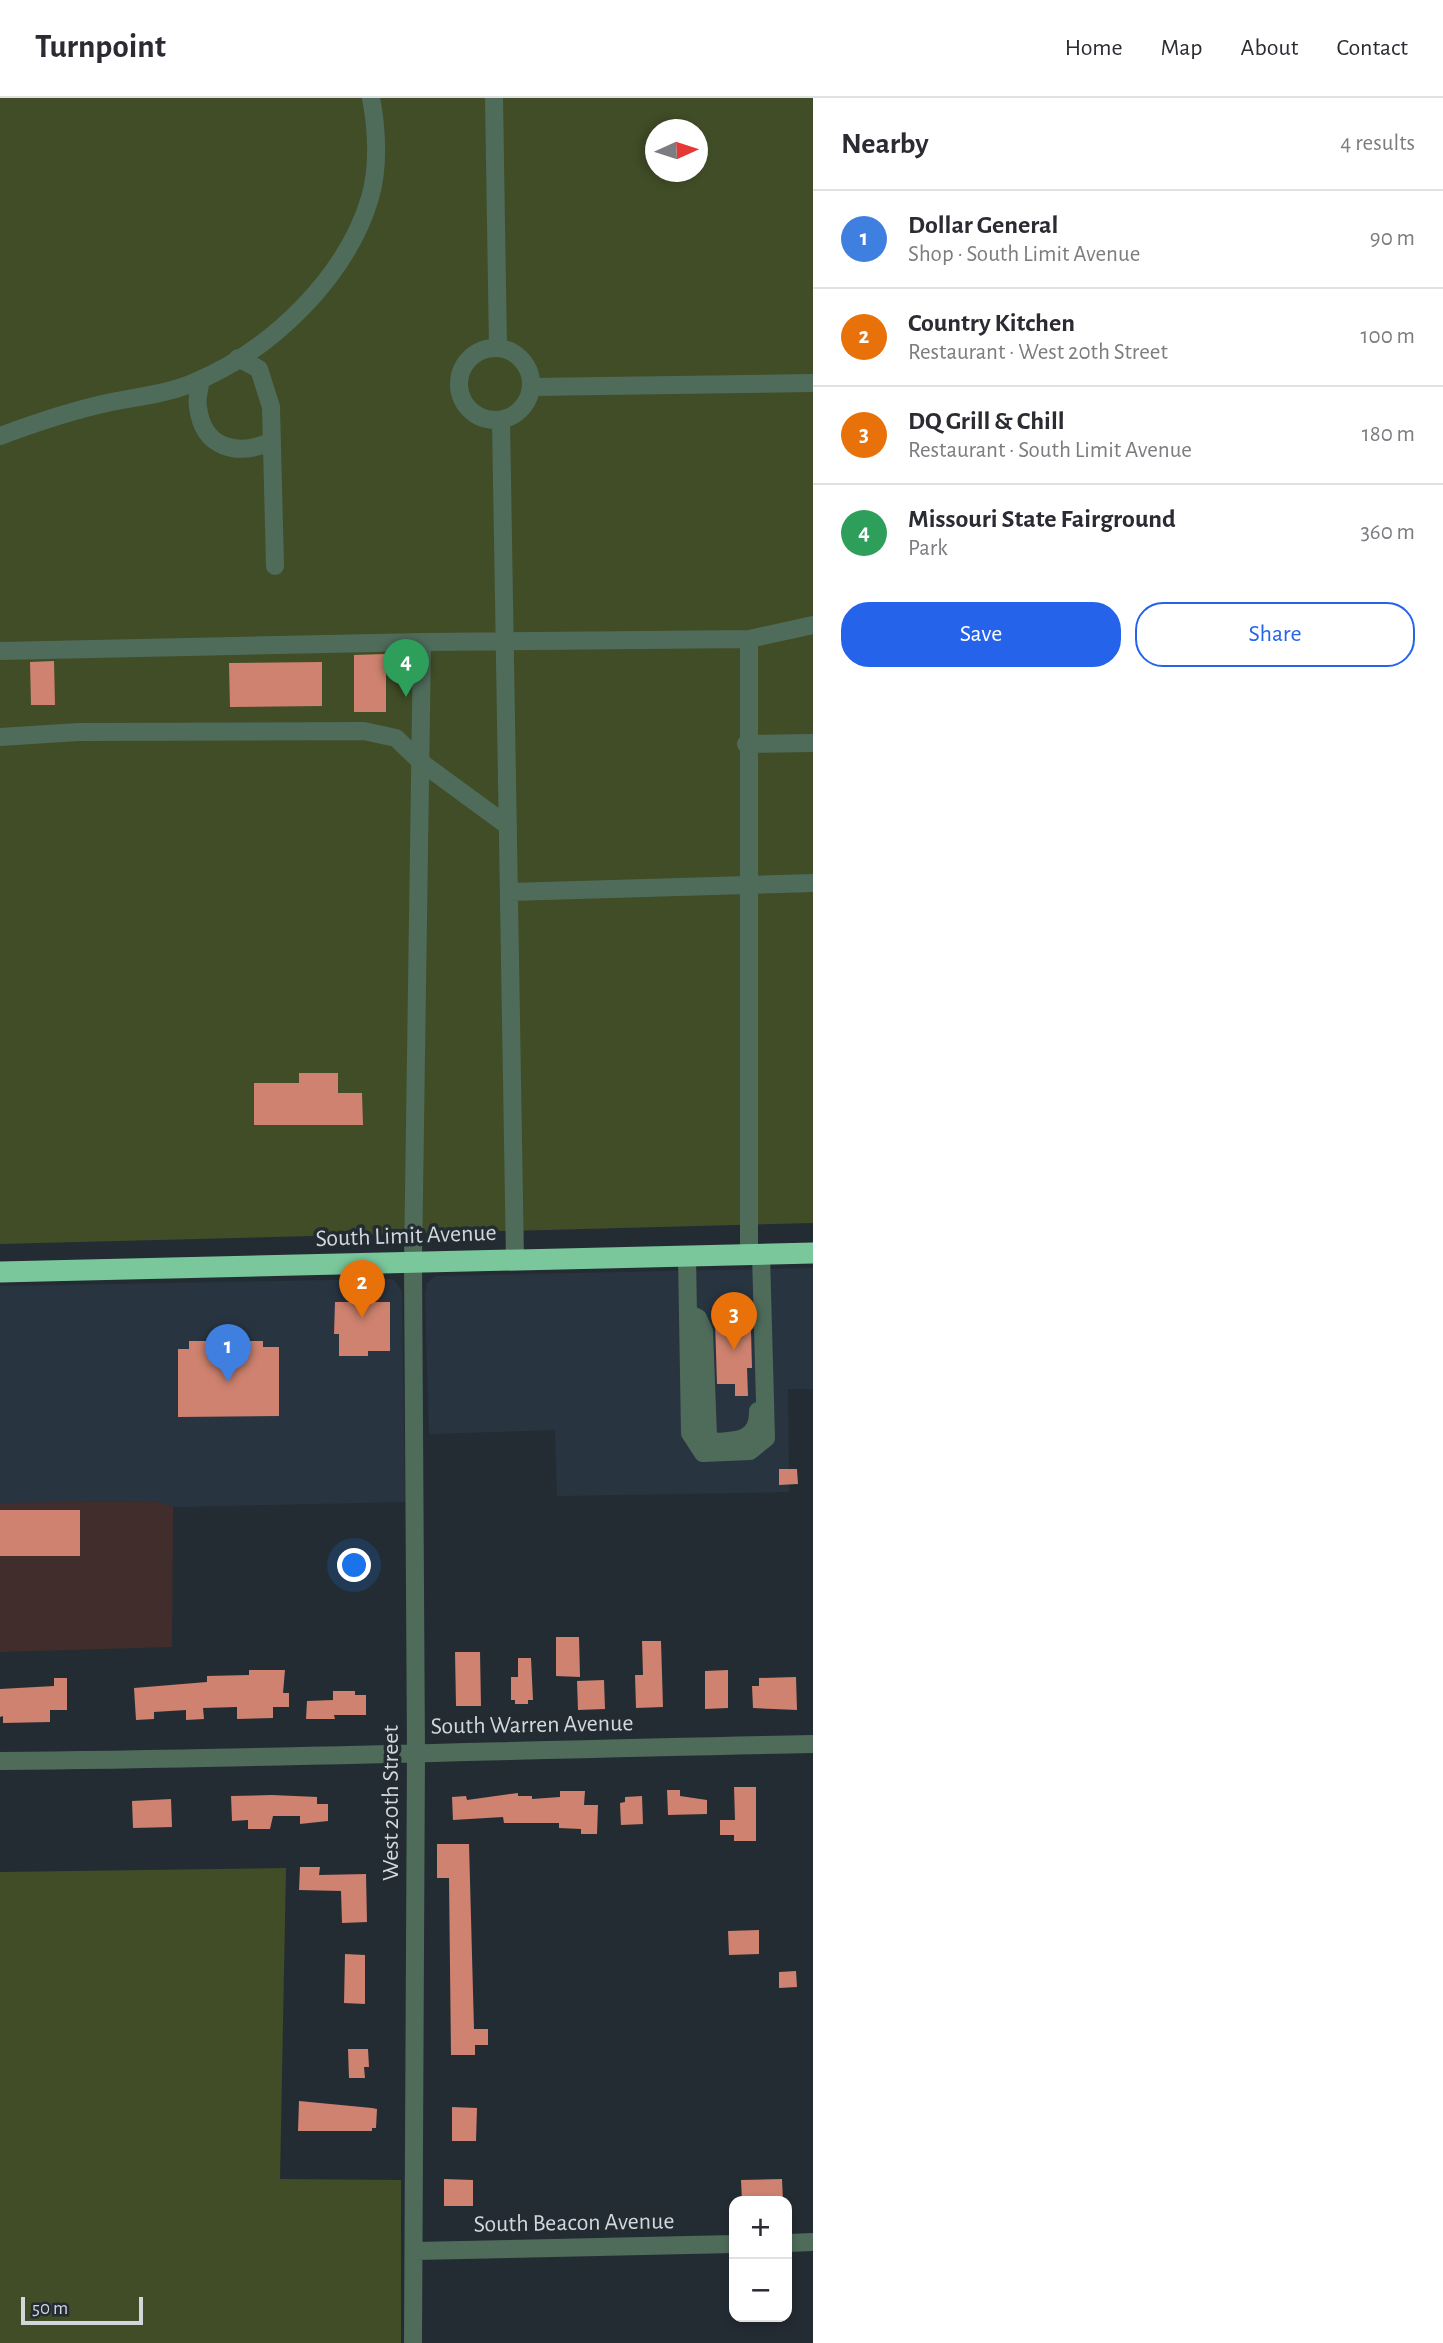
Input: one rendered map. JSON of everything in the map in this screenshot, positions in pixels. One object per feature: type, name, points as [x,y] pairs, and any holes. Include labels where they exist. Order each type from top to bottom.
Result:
[{"type":"highway","name":"South Limit Avenue","points":[[0,1272],[813,1253]]},
{"type":"street","points":[[0,436],[85,408],[201,379],[238,358],[295,315],[348,250],[370,197],[376,146],[371,98]]},
{"type":"street","points":[[494,98],[498,347]]},
{"type":"street","points":[[498,347],[517,355],[526,364],[531,387],[522,409],[500,420],[489,420],[468,409],[458,387],[459,375],[472,355],[498,347]]},
{"type":"street","points":[[238,358],[259,369],[271,407],[275,566]]},
{"type":"street","points":[[201,379],[197,406],[206,432],[222,445],[239,451],[253,449],[272,441]]},
{"type":"street","points":[[531,387],[813,383]]},
{"type":"street","points":[[500,420],[515,1260]]},
{"type":"street","points":[[0,651],[422,642],[749,639],[813,625]]},
{"type":"street","points":[[687,1256],[688,1313],[698,1318],[704,1331],[708,1436],[714,1442],[742,1441],[751,1435],[758,1422],[746,885],[749,639]]},
{"type":"street","name":"West 20th Street","points":[[413,2343],[416,1752],[413,1263],[422,642]]},
{"type":"street","points":[[0,737],[79,732],[364,731],[396,738],[422,763],[508,826]]},
{"type":"street","points":[[746,744],[813,743]]},
{"type":"street","points":[[510,892],[813,884]]},
{"type":"street","name":"South Warren Avenue","points":[[0,1761],[223,1759],[813,1744]]},
{"type":"street","points":[[792,2243],[813,2242]]},
{"type":"street","name":"South Beacon Avenue","points":[[415,2251],[729,2244]]},
{"type":"shaded area","points":[[813,1268],[813,1389],[788,1389],[789,1492],[557,1496],[555,1430],[429,1434],[425,1295],[427,1283],[435,1276]]},
{"type":"shaded area","points":[[393,1279],[402,1291],[405,1502],[173,1507],[154,1501],[0,1503],[0,1286]]},
{"type":"shaded area","points":[[154,1501],[173,1507],[172,1647],[0,1652],[0,1503]]},
{"type":"green space","points":[[0,98],[813,98],[813,1223],[0,1244]]},
{"type":"green space","points":[[286,1868],[280,2179],[401,2180],[401,2343],[0,2343],[0,1872]]},
{"type":"building","points":[[386,654],[386,712],[354,712],[354,655]]},
{"type":"building","points":[[54,661],[55,705],[31,705],[30,662]]},
{"type":"building","points":[[322,662],[322,706],[230,707],[229,663]]},
{"type":"building","points":[[299,1073],[338,1073],[338,1093],[362,1093],[363,1125],[254,1125],[254,1083],[299,1083]]},
{"type":"building","points":[[335,1302],[390,1302],[390,1351],[368,1351],[368,1356],[339,1356],[339,1334],[334,1334]]},
{"type":"building","points":[[715,1322],[747,1323],[748,1331],[751,1331],[752,1368],[747,1368],[748,1396],[735,1396],[735,1384],[717,1384]]},
{"type":"building","points":[[189,1341],[263,1341],[263,1347],[279,1347],[279,1416],[178,1417],[178,1349],[189,1349]]},
{"type":"building","points":[[779,1469],[797,1469],[798,1484],[779,1485]]},
{"type":"building","points":[[0,1510],[80,1510],[80,1556],[0,1556]]},
{"type":"building","points":[[556,1637],[579,1637],[580,1677],[556,1676]]},
{"type":"building","points":[[642,1641],[661,1641],[663,1707],[636,1708],[635,1675],[643,1675]]},
{"type":"building","points":[[455,1652],[480,1652],[481,1706],[456,1706]]},
{"type":"building","points":[[518,1658],[531,1658],[533,1700],[528,1700],[528,1704],[515,1704],[515,1700],[511,1700],[511,1677],[518,1677]]},
{"type":"building","points":[[249,1670],[285,1670],[283,1693],[289,1693],[289,1707],[273,1707],[273,1718],[237,1719],[237,1707],[203,1708],[204,1719],[186,1720],[186,1710],[154,1712],[154,1719],[136,1720],[134,1688],[207,1682],[207,1676],[249,1675]]},
{"type":"building","points":[[728,1670],[728,1708],[705,1709],[705,1671]]},
{"type":"building","points":[[796,1677],[797,1710],[753,1708],[752,1686],[759,1686],[759,1678]]},
{"type":"building","points":[[54,1678],[67,1678],[67,1710],[50,1710],[50,1722],[3,1723],[3,1716],[0,1717],[0,1689],[54,1686]]},
{"type":"building","points":[[604,1680],[605,1709],[578,1710],[577,1681]]},
{"type":"building","points":[[333,1691],[355,1691],[355,1695],[366,1695],[366,1715],[334,1715],[335,1719],[306,1719],[307,1701],[333,1700]]},
{"type":"building","points":[[734,1787],[756,1787],[756,1841],[734,1841],[734,1835],[720,1835],[720,1820],[735,1820]]},
{"type":"building","points":[[667,1790],[680,1790],[680,1796],[707,1800],[707,1814],[668,1815]]},
{"type":"building","points":[[560,1791],[585,1791],[584,1805],[598,1805],[597,1834],[581,1834],[581,1829],[559,1828],[559,1823],[504,1823],[503,1817],[453,1820],[452,1797],[466,1796],[467,1800],[518,1793],[518,1796],[532,1796],[532,1799],[560,1797]]},
{"type":"building","points":[[231,1796],[317,1797],[317,1804],[328,1804],[328,1821],[300,1824],[300,1816],[273,1816],[270,1829],[248,1829],[248,1820],[232,1821]]},
{"type":"building","points":[[642,1796],[643,1824],[621,1825],[620,1803],[625,1802],[625,1797]]},
{"type":"building","points":[[171,1799],[172,1827],[133,1828],[132,1801]]},
{"type":"building","points":[[437,1844],[469,1844],[474,2029],[488,2029],[488,2045],[475,2045],[475,2055],[451,2055],[449,1878],[437,1878]]},
{"type":"building","points":[[300,1867],[320,1867],[319,1875],[366,1874],[367,1922],[342,1923],[341,1891],[299,1890]]},
{"type":"building","points":[[759,1930],[759,1954],[729,1955],[728,1931]]},
{"type":"building","points":[[345,1954],[365,1955],[365,2004],[344,2003]]},
{"type":"building","points":[[796,1971],[797,1987],[779,1988],[779,1972]]},
{"type":"building","points":[[348,2049],[368,2049],[369,2067],[364,2067],[365,2078],[349,2078]]},
{"type":"building","points":[[299,2101],[377,2109],[376,2128],[372,2128],[372,2131],[298,2131]]},
{"type":"building","points":[[452,2107],[477,2108],[476,2141],[452,2141]]},
{"type":"building","points":[[444,2179],[473,2180],[473,2206],[444,2206]]},
{"type":"building","points":[[782,2179],[783,2196],[742,2196],[741,2180]]},
{"type":"place","name":"Missouri State Fairground","points":[[406,697]]},
{"type":"place","name":"Country Kitchen","points":[[362,1318]]},
{"type":"place","name":"DQ Grill & Chill","points":[[734,1350]]},
{"type":"place","name":"Dollar General","points":[[228,1382]]}]
